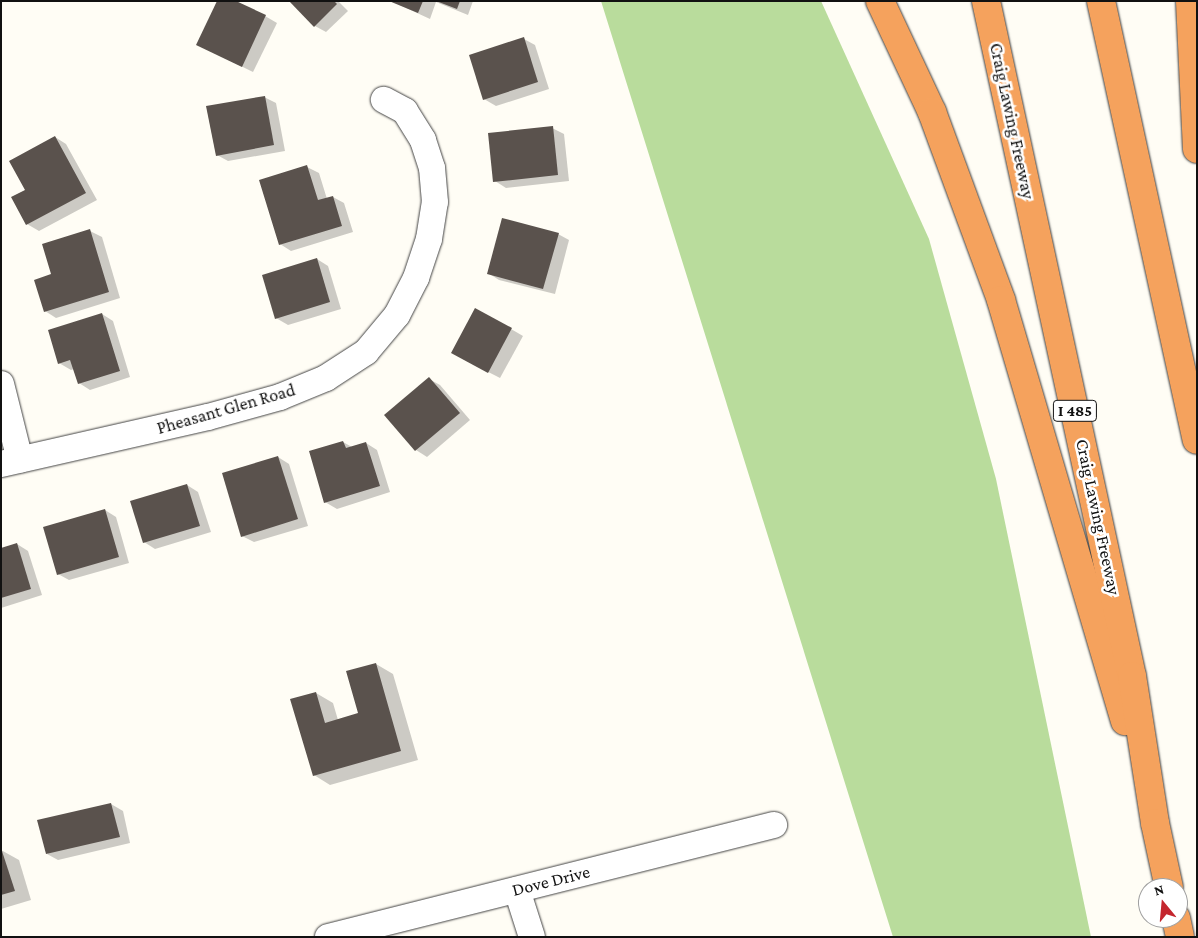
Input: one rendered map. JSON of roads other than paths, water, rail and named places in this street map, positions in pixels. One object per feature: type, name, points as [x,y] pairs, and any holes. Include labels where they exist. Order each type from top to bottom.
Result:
[{"type":"highway","points":[[880,1],[932,112],[1001,300],[1155,823]]},
{"type":"highway","name":"Craig Lawing Freeway","points":[[986,1],[1132,676],[1155,823],[1167,878]]},
{"type":"highway","points":[[1101,1],[1197,440]]},
{"type":"highway","points":[[1190,1],[1197,149]]},
{"type":"street","name":"Pheasant Glen Road","points":[[11,462],[208,417],[280,397],[326,378],[366,352],[397,315],[416,278],[429,239],[435,202],[432,168],[423,140],[405,111],[384,100]]},
{"type":"street","points":[[1,384],[11,462]]},
{"type":"street","name":"Dove Drive","points":[[328,937],[774,825]]},
{"type":"street","points":[[517,890],[532,937]]}]
